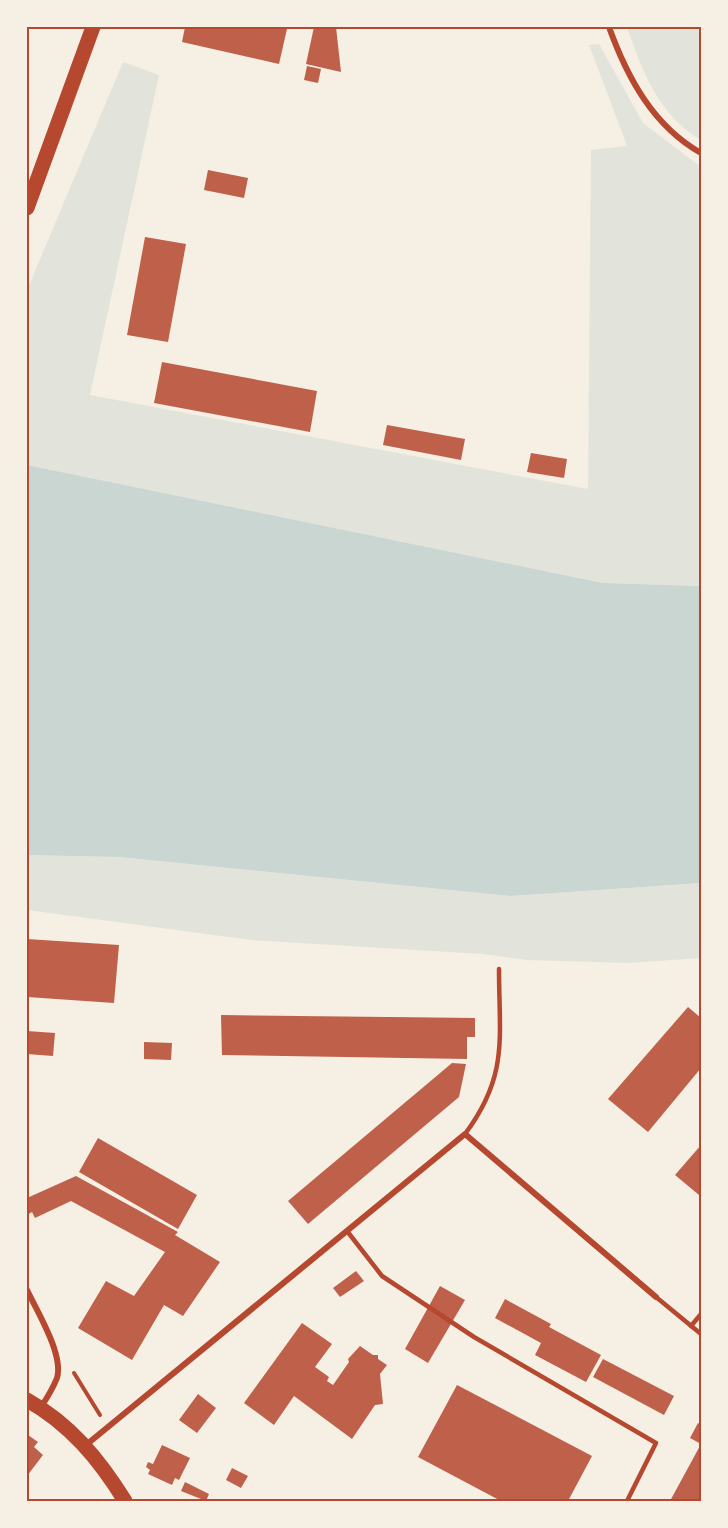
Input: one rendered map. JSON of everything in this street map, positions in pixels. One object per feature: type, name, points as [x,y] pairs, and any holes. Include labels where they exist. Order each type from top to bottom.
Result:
[{"type":"main road","points":[[27,208],[93,27]]},
{"type":"main road","points":[[27,1400],[65,1425],[86,1446],[125,1501]]},
{"type":"street","points":[[609,27],[624,67],[651,111],[701,153]]},
{"type":"street","points":[[86,1446],[465,1134],[656,1297]]},
{"type":"street","points":[[27,1290],[54,1348],[58,1363],[58,1376],[41,1408]]},
{"type":"lane","points":[[465,1134],[482,1111],[494,1083],[500,1053],[499,969]]},
{"type":"lane","points":[[347,1231],[382,1276],[474,1337],[656,1443],[627,1501]]},
{"type":"lane","points":[[656,1297],[701,1334]]},
{"type":"lane","points":[[691,1326],[701,1314]]},
{"type":"path","points":[[74,1373],[100,1415]]},
{"type":"shaded area","points":[[627,27],[701,27],[701,140],[686,130],[663,105],[646,76]]},
{"type":"shaded area","points":[[599,44],[643,123],[701,167],[701,586],[603,583],[27,465],[27,290],[123,62],[159,75],[90,395],[588,489],[591,150],[627,146],[589,45]]},
{"type":"shaded area","points":[[27,465],[603,583],[701,586],[701,883],[511,896],[119,857],[27,855]]},
{"type":"shaded area","points":[[27,855],[119,857],[511,896],[701,883],[701,958],[628,963],[527,960],[482,954],[251,940],[27,910]]},
{"type":"building","points":[[185,27],[278,27],[287,29],[279,64],[182,42]]},
{"type":"building","points":[[314,27],[336,27],[341,72],[306,64]]},
{"type":"building","points":[[307,66],[321,69],[318,83],[304,80]]},
{"type":"building","points":[[208,170],[248,178],[244,198],[204,190]]},
{"type":"building","points":[[145,237],[186,244],[168,342],[127,335]]},
{"type":"building","points":[[162,362],[317,391],[310,432],[154,403]]},
{"type":"building","points":[[387,425],[465,439],[461,460],[383,445]]},
{"type":"building","points":[[531,453],[567,459],[564,478],[527,472]]},
{"type":"building","points":[[27,939],[119,945],[114,1003],[27,997]]},
{"type":"building","points":[[688,1007],[701,1018],[701,1068],[648,1132],[608,1099]]},
{"type":"building","points":[[221,1015],[475,1018],[475,1037],[467,1037],[467,1059],[222,1055]]},
{"type":"building","points":[[27,1031],[55,1033],[53,1056],[27,1054]]},
{"type":"building","points":[[144,1042],[172,1043],[171,1060],[144,1059]]},
{"type":"building","points":[[452,1063],[466,1064],[459,1097],[308,1224],[288,1201]]},
{"type":"building","points":[[98,1138],[197,1195],[178,1229],[79,1172]]},
{"type":"building","points":[[701,1145],[701,1194],[699,1195],[675,1175]]},
{"type":"building","points":[[76,1176],[178,1232],[175,1235],[220,1262],[183,1316],[164,1305],[132,1360],[78,1328],[106,1281],[134,1296],[165,1252],[71,1201],[35,1218],[32,1212],[27,1215],[27,1198]]},
{"type":"building","points":[[356,1271],[364,1281],[340,1297],[333,1288]]},
{"type":"building","points":[[440,1286],[465,1300],[428,1363],[405,1349]]},
{"type":"building","points":[[505,1299],[551,1324],[549,1327],[601,1355],[586,1382],[535,1355],[541,1343],[495,1318]]},
{"type":"building","points":[[302,1323],[332,1344],[315,1367],[329,1377],[327,1381],[333,1385],[349,1362],[348,1359],[360,1346],[373,1355],[378,1355],[378,1359],[387,1365],[380,1374],[383,1404],[375,1405],[352,1439],[294,1396],[274,1425],[244,1403]]},
{"type":"building","points":[[603,1359],[674,1396],[664,1415],[593,1377]]},
{"type":"building","points":[[457,1385],[592,1456],[568,1501],[501,1501],[418,1457]]},
{"type":"building","points":[[198,1394],[216,1408],[197,1433],[179,1420]]},
{"type":"building","points":[[698,1423],[701,1425],[701,1444],[690,1438]]},
{"type":"building","points":[[28,1435],[38,1442],[34,1447],[43,1455],[27,1476]]},
{"type":"building","points":[[701,1444],[701,1501],[670,1501]]},
{"type":"building","points":[[162,1445],[190,1458],[179,1480],[175,1478],[172,1485],[148,1474],[150,1470],[146,1467],[148,1462],[153,1464]]},
{"type":"building","points":[[232,1468],[248,1476],[241,1488],[226,1480]]},
{"type":"building","points":[[185,1482],[209,1494],[206,1501],[181,1491]]}]
